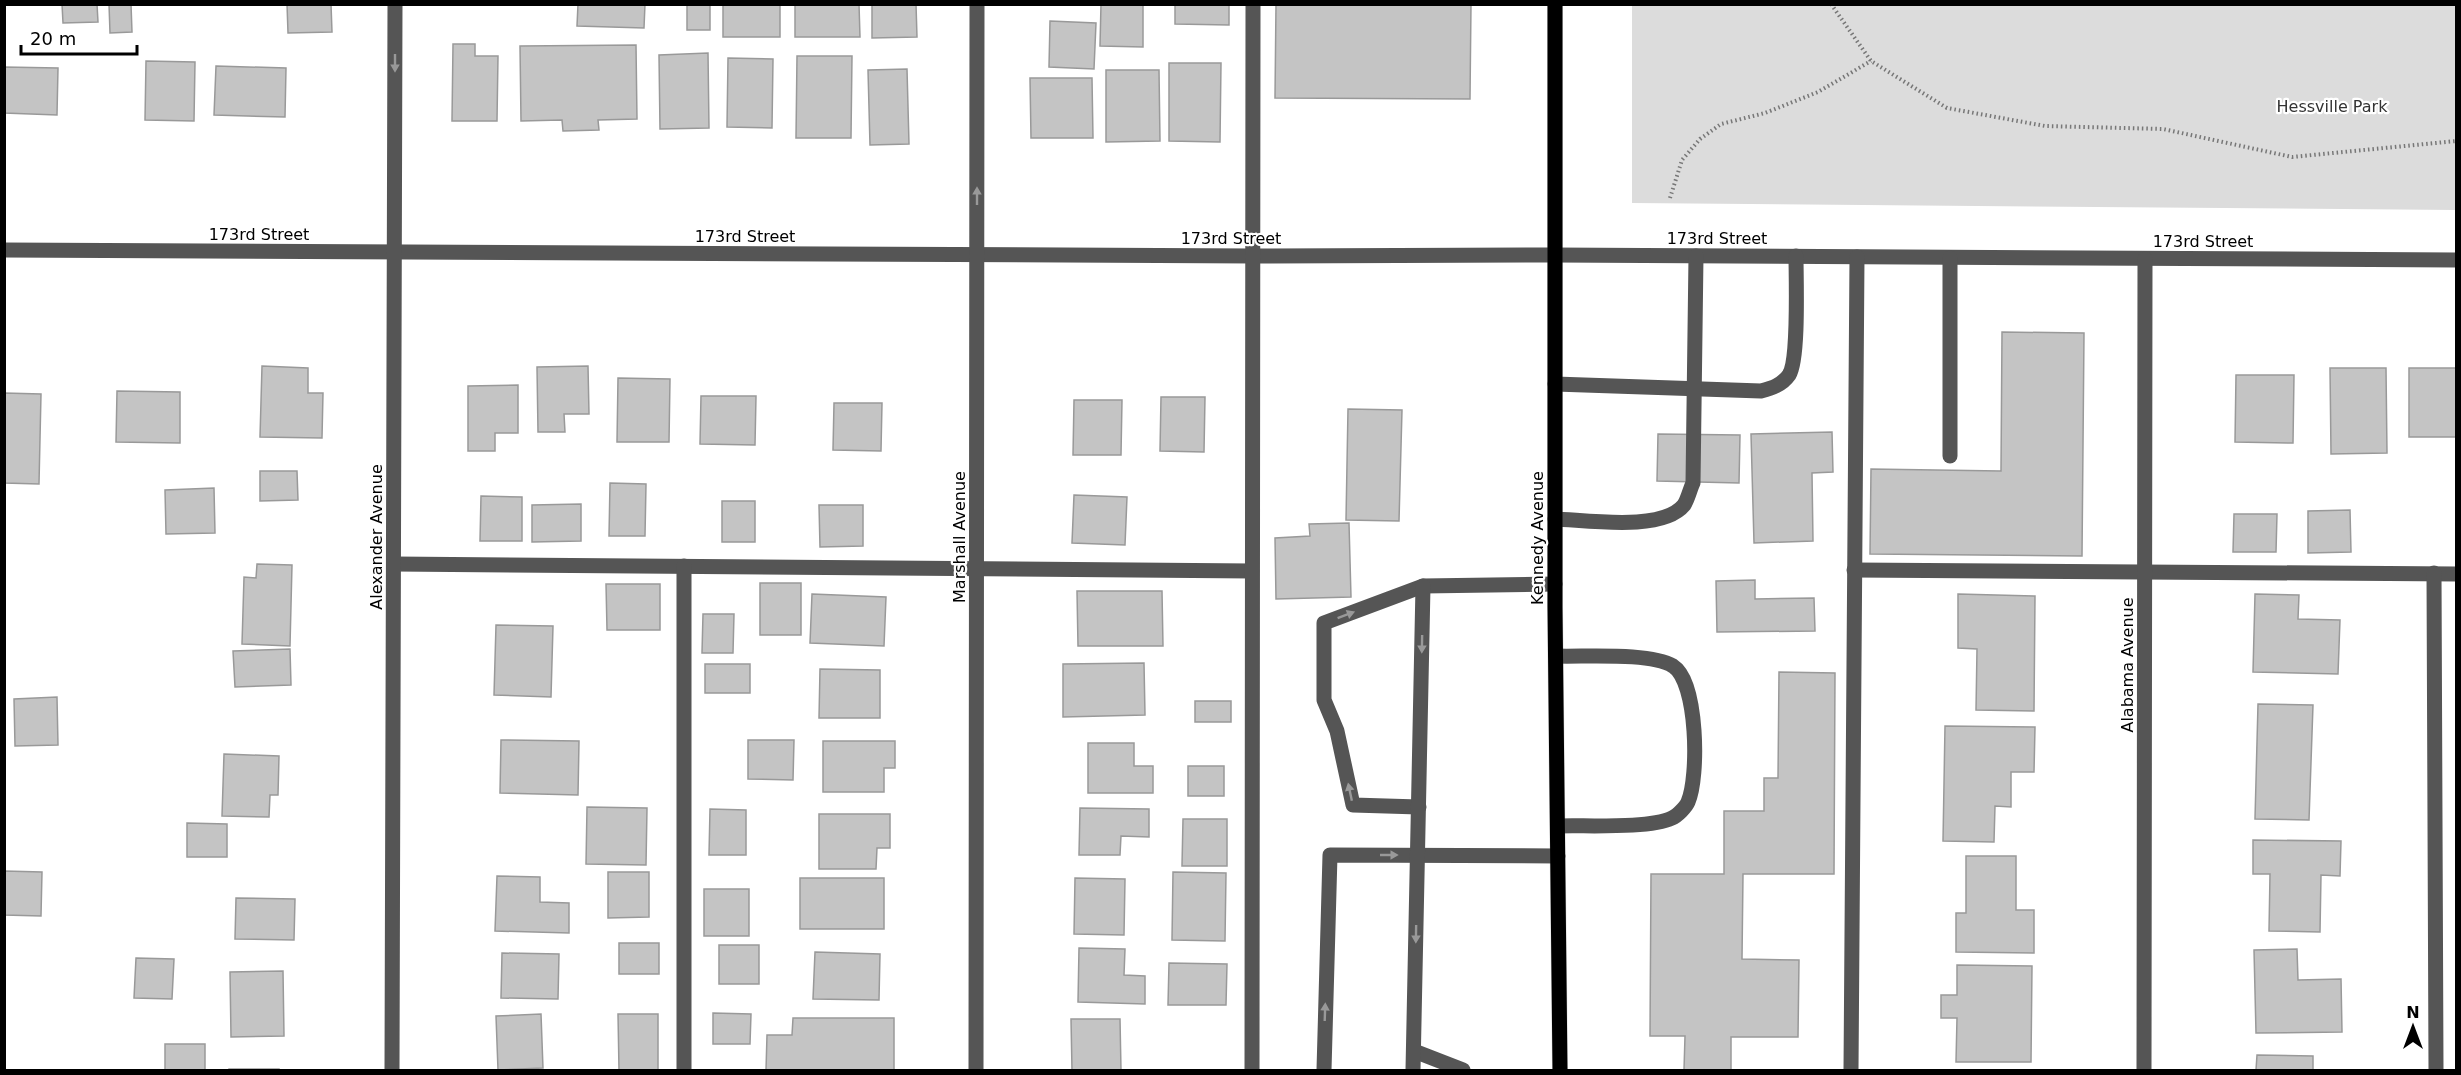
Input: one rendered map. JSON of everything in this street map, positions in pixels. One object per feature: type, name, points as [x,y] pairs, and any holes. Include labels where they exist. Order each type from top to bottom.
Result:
[{"type":"main road","name":"Kennedy Avenue","points":[[1555,4],[1555,584],[1560,1071]]},
{"type":"street","name":"Alexander Avenue","points":[[392,1071],[395,4]]},
{"type":"street","name":"Marshall Avenue","points":[[976,1071],[977,4]]},
{"type":"street","points":[[1252,1071],[1253,4]]},
{"type":"street","name":"173rd Street","points":[[4,250],[2457,260]]},
{"type":"street","points":[[1555,519],[1644,522],[1668,517],[1684,504],[1693,483],[1696,256]]},
{"type":"street","points":[[1555,384],[1761,391],[1778,386],[1790,373],[1794,354],[1796,256]]},
{"type":"street","points":[[1851,1071],[1857,257]]},
{"type":"street","points":[[1950,258],[1950,456]]},
{"type":"street","name":"Alabama Avenue","points":[[2144,1071],[2145,259]]},
{"type":"street","points":[[394,564],[1252,571]]},
{"type":"street","points":[[684,566],[684,1071]]},
{"type":"street","points":[[1854,570],[2457,573]]},
{"type":"street","points":[[2434,573],[2436,1071]]},
{"type":"street","points":[[1419,807],[1353,805],[1337,731],[1324,700],[1324,623],[1423,586],[1555,584]]},
{"type":"street","points":[[1413,1071],[1423,586]]},
{"type":"street","points":[[1556,657],[1657,658],[1676,667],[1688,685],[1693,710],[1693,777],[1688,803],[1673,818],[1648,823],[1558,826]]},
{"type":"street","points":[[1324,1071],[1330,855],[1558,856]]},
{"type":"street","points":[[1414,1051],[1463,1071]]},
{"type":"path","points":[[1831,4],[1871,61],[1947,108],[2045,126],[2163,129],[2292,157],[2457,141]]},
{"type":"path","points":[[1670,198],[1682,160],[1707,134],[1721,124],[1765,113],[1818,92],[1871,61]]},
{"type":"green space","name":"Hessville Park","points":[[1632,5],[2456,5],[2456,210],[1632,203]]},
{"type":"building","points":[[62,4],[97,4],[98,22],[63,23]]},
{"type":"building","points":[[109,4],[131,4],[132,32],[110,33]]},
{"type":"building","points":[[287,4],[331,4],[332,32],[288,33]]},
{"type":"building","points":[[578,4],[645,4],[644,28],[577,26]]},
{"type":"building","points":[[687,4],[710,4],[710,30],[687,30]]},
{"type":"building","points":[[723,4],[780,4],[780,37],[723,37]]},
{"type":"building","points":[[795,4],[859,4],[860,37],[795,37]]},
{"type":"building","points":[[872,4],[916,4],[917,37],[872,38]]},
{"type":"building","points":[[1101,4],[1143,4],[1143,47],[1100,46]]},
{"type":"building","points":[[1175,4],[1229,4],[1229,25],[1175,24]]},
{"type":"building","points":[[1276,4],[1471,4],[1470,99],[1275,98]]},
{"type":"building","points":[[1050,21],[1096,23],[1094,69],[1049,67]]},
{"type":"building","points":[[453,44],[475,44],[475,56],[498,56],[497,121],[452,121]]},
{"type":"building","points":[[636,45],[637,119],[598,120],[599,130],[563,131],[562,120],[521,121],[520,46]]},
{"type":"building","points":[[708,53],[709,128],[660,129],[659,55]]},
{"type":"building","points":[[797,56],[852,56],[851,138],[796,138]]},
{"type":"building","points":[[728,58],[773,59],[772,128],[727,127]]},
{"type":"building","points":[[146,61],[195,62],[194,121],[145,120]]},
{"type":"building","points":[[1169,63],[1221,63],[1220,142],[1169,141]]},
{"type":"building","points":[[216,66],[286,68],[285,117],[214,115]]},
{"type":"building","points":[[4,67],[58,68],[57,115],[4,113]]},
{"type":"building","points":[[907,69],[909,144],[870,145],[868,70]]},
{"type":"building","points":[[1106,70],[1159,70],[1160,141],[1106,142]]},
{"type":"building","points":[[1030,78],[1092,78],[1093,138],[1031,138]]},
{"type":"building","points":[[2002,332],[2084,333],[2082,556],[1870,554],[1871,469],[2001,471]]},
{"type":"building","points":[[262,366],[308,368],[308,393],[323,393],[322,438],[260,437]]},
{"type":"building","points":[[588,366],[589,414],[564,414],[565,432],[538,432],[537,367]]},
{"type":"building","points":[[2330,368],[2386,368],[2387,453],[2331,454]]},
{"type":"building","points":[[2409,368],[2456,368],[2456,437],[2409,437]]},
{"type":"building","points":[[2236,375],[2294,375],[2293,443],[2235,442]]},
{"type":"building","points":[[618,378],[670,379],[669,442],[617,442]]},
{"type":"building","points":[[518,385],[518,433],[495,433],[495,451],[468,451],[468,386]]},
{"type":"building","points":[[117,391],[180,392],[180,443],[116,442]]},
{"type":"building","points":[[4,393],[41,394],[39,484],[4,483]]},
{"type":"building","points":[[701,396],[756,396],[755,445],[700,444]]},
{"type":"building","points":[[1161,397],[1205,397],[1204,452],[1160,451]]},
{"type":"building","points":[[1074,400],[1122,400],[1121,455],[1073,455]]},
{"type":"building","points":[[834,403],[882,403],[881,451],[833,450]]},
{"type":"building","points":[[1348,409],[1402,410],[1399,521],[1346,520]]},
{"type":"building","points":[[1832,432],[1833,472],[1812,473],[1813,541],[1754,543],[1751,434]]},
{"type":"building","points":[[1658,434],[1740,435],[1739,483],[1657,481]]},
{"type":"building","points":[[260,471],[297,471],[298,500],[260,501]]},
{"type":"building","points":[[610,483],[646,484],[645,536],[609,536]]},
{"type":"building","points":[[214,488],[215,533],[166,534],[165,490]]},
{"type":"building","points":[[1074,495],[1127,497],[1125,545],[1072,543]]},
{"type":"building","points":[[481,496],[522,497],[522,541],[480,541]]},
{"type":"building","points":[[722,501],[755,501],[755,542],[722,542]]},
{"type":"building","points":[[581,504],[581,541],[532,542],[532,505]]},
{"type":"building","points":[[819,505],[863,505],[863,546],[820,547]]},
{"type":"building","points":[[2350,510],[2351,552],[2308,553],[2308,511]]},
{"type":"building","points":[[2234,514],[2277,514],[2276,552],[2233,552]]},
{"type":"building","points":[[1349,523],[1351,597],[1276,599],[1275,538],[1310,536],[1309,524]]},
{"type":"building","points":[[257,564],[292,565],[290,646],[242,644],[244,577],[256,578]]},
{"type":"building","points":[[1755,580],[1755,599],[1814,598],[1815,631],[1717,632],[1716,581]]},
{"type":"building","points":[[760,583],[801,583],[801,635],[760,635]]},
{"type":"building","points":[[606,584],[660,584],[660,630],[607,630]]},
{"type":"building","points":[[1077,591],[1162,591],[1163,646],[1078,646]]},
{"type":"building","points":[[812,594],[886,597],[884,646],[810,643]]},
{"type":"building","points":[[1958,594],[2035,596],[2034,711],[1976,710],[1977,649],[1958,648]]},
{"type":"building","points":[[2255,594],[2299,595],[2298,619],[2340,620],[2338,674],[2253,672]]},
{"type":"building","points":[[703,614],[734,614],[733,653],[702,653]]},
{"type":"building","points":[[496,625],[553,626],[551,697],[494,695]]},
{"type":"building","points":[[290,649],[291,685],[235,687],[233,651]]},
{"type":"building","points":[[1144,663],[1145,715],[1063,717],[1063,664]]},
{"type":"building","points":[[705,664],[750,664],[750,693],[705,693]]},
{"type":"building","points":[[820,669],[880,670],[880,718],[819,718]]},
{"type":"building","points":[[1779,672],[1835,673],[1834,874],[1743,874],[1742,959],[1799,960],[1798,1037],[1731,1037],[1731,1070],[1684,1070],[1685,1036],[1650,1036],[1651,874],[1724,874],[1724,811],[1764,811],[1764,778],[1778,778]]},
{"type":"building","points":[[57,697],[58,745],[15,746],[14,699]]},
{"type":"building","points":[[1195,701],[1231,701],[1231,722],[1195,722]]},
{"type":"building","points":[[2258,704],[2313,705],[2309,820],[2255,819]]},
{"type":"building","points":[[1945,726],[2035,727],[2034,772],[2011,772],[2011,807],[1995,806],[1994,842],[1943,841]]},
{"type":"building","points":[[501,740],[579,741],[578,795],[500,793]]},
{"type":"building","points":[[748,740],[794,740],[793,780],[748,779]]},
{"type":"building","points":[[823,741],[895,741],[895,768],[884,768],[884,792],[823,792]]},
{"type":"building","points":[[1088,743],[1134,743],[1134,766],[1153,766],[1153,793],[1088,793]]},
{"type":"building","points":[[224,754],[279,756],[278,795],[270,795],[269,817],[222,816]]},
{"type":"building","points":[[1188,766],[1224,766],[1224,796],[1188,796]]},
{"type":"building","points":[[587,807],[647,808],[646,865],[586,864]]},
{"type":"building","points":[[1080,808],[1149,809],[1149,837],[1121,836],[1120,855],[1079,855]]},
{"type":"building","points":[[710,809],[746,810],[746,855],[709,855]]},
{"type":"building","points":[[819,814],[890,814],[890,848],[877,848],[876,869],[819,869]]},
{"type":"building","points":[[1183,819],[1227,819],[1227,866],[1182,866]]},
{"type":"building","points":[[187,823],[227,824],[227,857],[187,857]]},
{"type":"building","points":[[2253,840],[2341,841],[2340,876],[2321,875],[2320,932],[2269,931],[2270,874],[2253,874]]},
{"type":"building","points":[[1966,856],[2016,856],[2016,910],[2034,910],[2034,953],[1956,952],[1956,913],[1966,913]]},
{"type":"building","points":[[4,871],[42,872],[41,916],[4,915]]},
{"type":"building","points":[[608,872],[649,872],[649,917],[608,918]]},
{"type":"building","points":[[1173,872],[1226,873],[1225,941],[1172,940]]},
{"type":"building","points":[[497,876],[540,877],[540,902],[569,903],[569,933],[495,931]]},
{"type":"building","points":[[800,878],[884,878],[884,929],[800,929]]},
{"type":"building","points":[[1075,878],[1125,879],[1124,935],[1074,934]]},
{"type":"building","points":[[704,889],[749,889],[749,936],[704,936]]},
{"type":"building","points":[[236,898],[295,899],[294,940],[235,939]]},
{"type":"building","points":[[619,943],[659,943],[659,974],[619,974]]},
{"type":"building","points":[[719,945],[759,945],[759,984],[719,984]]},
{"type":"building","points":[[1079,948],[1125,949],[1124,975],[1145,976],[1145,1004],[1078,1002]]},
{"type":"building","points":[[2297,949],[2298,980],[2341,979],[2342,1032],[2256,1033],[2254,950]]},
{"type":"building","points":[[815,952],[880,954],[879,1000],[813,999]]},
{"type":"building","points":[[502,953],[559,954],[558,999],[501,998]]},
{"type":"building","points":[[136,958],[174,959],[172,999],[134,998]]},
{"type":"building","points":[[1169,963],[1227,964],[1226,1005],[1168,1005]]},
{"type":"building","points":[[1957,965],[2032,966],[2031,1062],[1956,1062],[1957,1018],[1941,1018],[1941,995],[1957,995]]},
{"type":"building","points":[[283,971],[284,1036],[231,1037],[230,972]]},
{"type":"building","points":[[713,1013],[751,1014],[750,1044],[713,1044]]},
{"type":"building","points":[[541,1014],[543,1068],[498,1070],[496,1016]]},
{"type":"building","points":[[618,1014],[658,1014],[658,1070],[619,1070]]},
{"type":"building","points":[[793,1018],[894,1018],[894,1070],[766,1070],[767,1035],[792,1035]]},
{"type":"building","points":[[1071,1019],[1120,1019],[1121,1070],[1072,1070]]},
{"type":"building","points":[[165,1044],[205,1044],[205,1070],[165,1070]]},
{"type":"building","points":[[2257,1055],[2313,1056],[2313,1070],[2256,1070]]},
{"type":"building","points":[[279,1069],[279,1070],[229,1070]]}]
